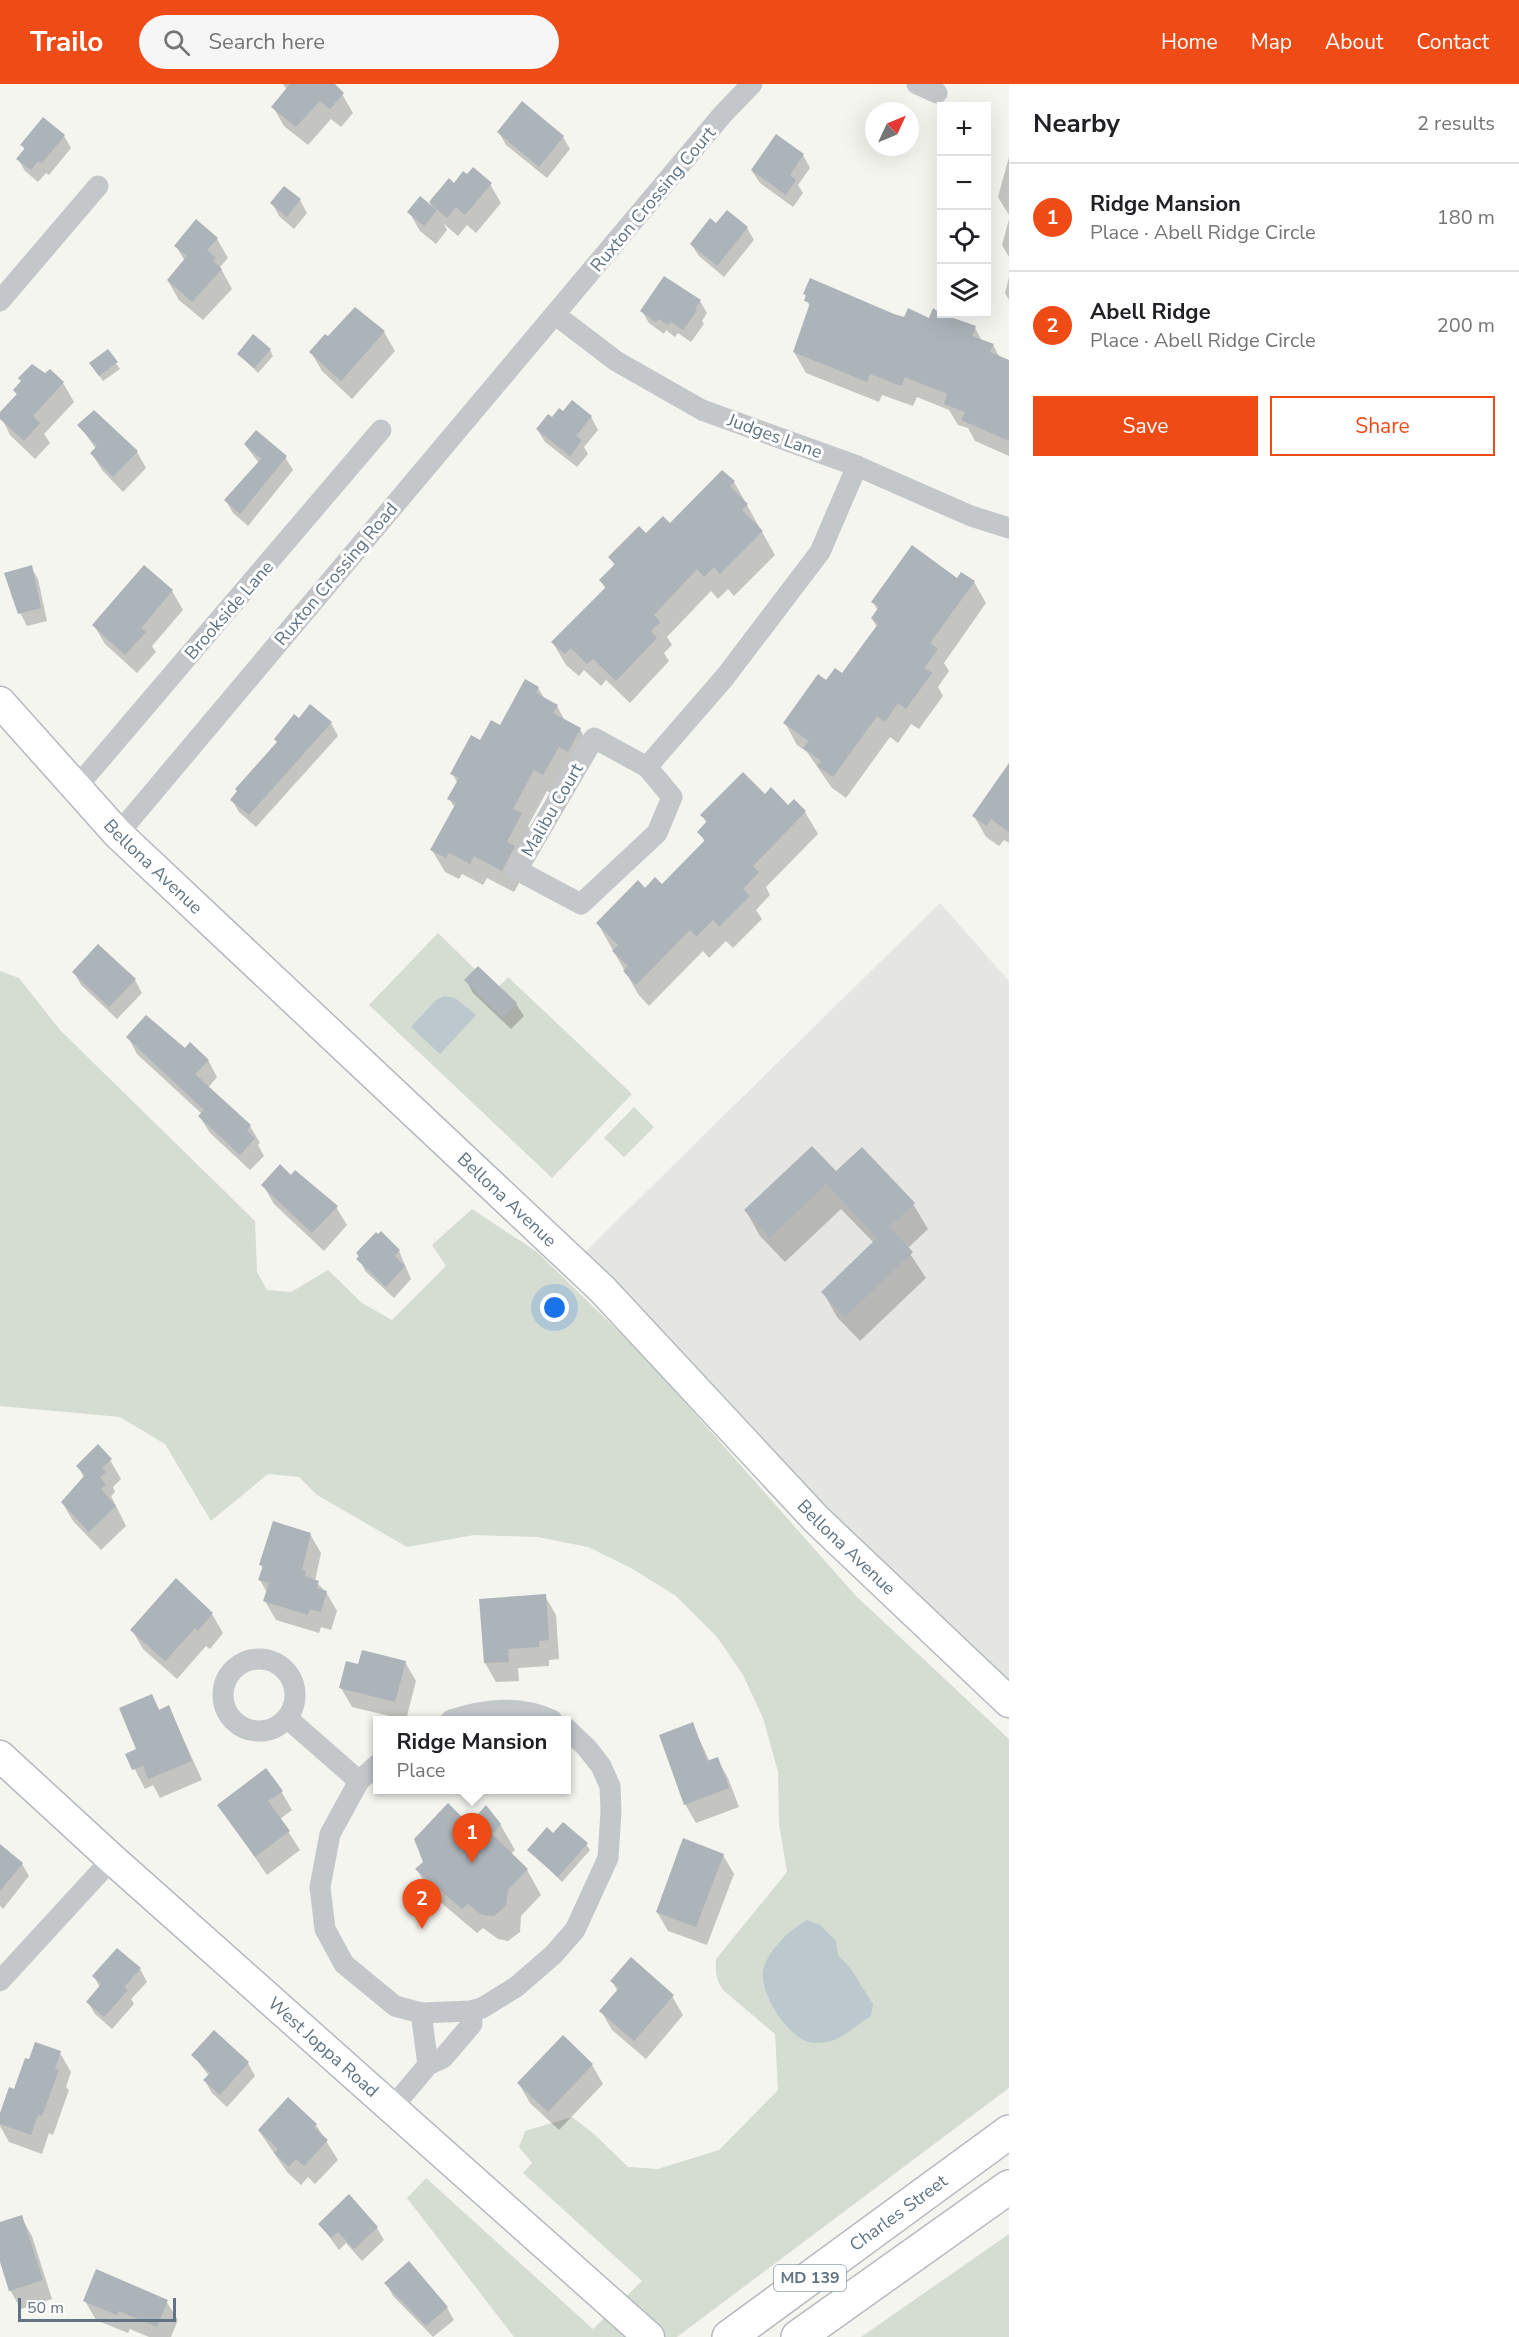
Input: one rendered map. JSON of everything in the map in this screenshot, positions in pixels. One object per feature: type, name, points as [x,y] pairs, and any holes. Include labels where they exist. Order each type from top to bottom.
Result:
[{"type":"main road","name":"Charles Street","points":[[729,2337],[1009,2132]]},
{"type":"main road","name":"MD 139","points":[[798,2337],[1009,2187]]},
{"type":"street","name":"Ruxton Crossing Court","points":[[556,316],[723,114],[752,84]]},
{"type":"street","points":[[917,84],[937,93]]},
{"type":"street","points":[[0,301],[98,186]]},
{"type":"street","name":"Judges Lane","points":[[556,316],[616,361],[702,410],[857,466],[971,516],[1009,528]]},
{"type":"street","name":"Ruxton Crossing Road","points":[[118,834],[556,316]]},
{"type":"street","name":"Brookside Lane","points":[[75,789],[381,430]]},
{"type":"street","points":[[646,767],[725,677],[820,552],[857,466]]},
{"type":"street","name":"Bellona Avenue","points":[[0,702],[75,789],[118,834],[602,1289],[816,1519],[1009,1702]]},
{"type":"street","name":"Malibu Court","points":[[594,738],[646,767],[672,797],[657,833],[581,904],[517,870],[594,738]]},
{"type":"street","points":[[466,1716],[496,1708],[537,1713],[543,1716]]},
{"type":"street","points":[[287,1718],[359,1781]]},
{"type":"street","points":[[373,1768],[359,1781],[330,1834],[320,1887],[325,1929],[344,1964],[364,1983],[395,2006],[421,2013],[482,2008],[516,1987],[568,1939],[587,1908],[608,1858],[610,1786],[601,1766],[571,1732]]},
{"type":"street","name":"West Joppa Road","points":[[0,1756],[112,1859],[649,2337]]},
{"type":"street","points":[[0,1981],[112,1859]]},
{"type":"street","points":[[392,2108],[428,2065],[443,2058],[472,2024],[471,2010]]},
{"type":"street","points":[[421,2013],[428,2065]]},
{"type":"shaded area","points":[[940,903],[1009,981],[1009,1699],[578,1259]]},
{"type":"shaded area","points":[[438,933],[496,990],[508,977],[632,1094],[552,1178],[369,1005]]},
{"type":"shaded area","points":[[0,971],[19,978],[60,1030],[255,1221],[257,1272],[267,1290],[291,1292],[328,1270],[362,1303],[392,1320],[446,1266],[432,1245],[472,1209],[537,1252],[644,1356],[856,1596],[1009,1739],[1009,2088],[677,2337],[514,2337],[407,2198],[426,2178],[593,2329],[642,2281],[523,2173],[532,2163],[519,2147],[525,2131],[572,2117],[593,2133],[628,2167],[658,2169],[719,2150],[778,2090],[775,2034],[723,1990],[716,1972],[716,1959],[787,1872],[779,1824],[778,1772],[763,1718],[743,1675],[717,1637],[676,1596],[631,1568],[588,1547],[537,1537],[474,1535],[407,1547],[317,1495],[299,1477],[268,1474],[211,1521],[165,1444],[120,1417],[0,1406]]},
{"type":"shaded area","points":[[444,996],[455,998],[476,1015],[440,1054],[411,1027],[436,1000]]},
{"type":"shaded area","points":[[634,1107],[654,1127],[624,1157],[604,1138]]},
{"type":"shaded area","points":[[807,1920],[820,1925],[836,1941],[838,1955],[850,1968],[873,2004],[871,2016],[832,2041],[808,2042],[791,2031],[775,2010],[765,1987],[763,1976],[767,1960],[788,1934]]},
{"type":"shaded area","points":[[1009,2234],[1009,2337],[861,2337]]},
{"type":"building","points":[[290,84],[335,84],[344,93],[330,109],[320,101],[296,127],[271,107]]},
{"type":"building","points":[[522,101],[564,136],[539,167],[497,132]]},
{"type":"building","points":[[43,117],[65,135],[42,163],[38,161],[31,170],[16,159],[25,148],[20,145]]},
{"type":"building","points":[[776,134],[804,154],[790,175],[796,180],[786,195],[751,170]]},
{"type":"building","points":[[473,167],[492,183],[465,215],[456,207],[447,218],[429,202],[449,178],[454,183],[463,171],[467,174]]},
{"type":"building","points":[[284,186],[301,199],[287,217],[270,203]]},
{"type":"building","points":[[420,196],[437,210],[424,226],[407,212]]},
{"type":"building","points":[[727,210],[748,227],[717,266],[690,244],[710,218],[716,223]]},
{"type":"building","points":[[196,219],[218,238],[207,250],[216,258],[213,261],[222,269],[192,302],[167,280],[187,256],[174,246]]},
{"type":"building","points":[[664,276],[701,300],[683,330],[671,322],[668,325],[659,319],[656,322],[640,311]]},
{"type":"building","points":[[810,278],[904,317],[908,308],[929,318],[933,308],[937,311],[937,318],[953,318],[976,326],[972,336],[994,344],[990,352],[1009,360],[1009,441],[961,420],[965,412],[944,404],[947,394],[905,377],[901,386],[870,374],[867,382],[793,352],[810,303],[804,301],[806,295],[803,294]]},
{"type":"building","points":[[355,307],[385,331],[341,381],[309,352],[325,334],[328,336]]},
{"type":"building","points":[[253,334],[271,349],[254,368],[237,354]]},
{"type":"building","points":[[108,349],[118,362],[99,376],[89,363]]},
{"type":"building","points":[[32,364],[45,373],[50,369],[64,382],[33,416],[40,423],[24,441],[0,419],[0,412],[17,394],[13,390],[21,381],[18,378]]},
{"type":"building","points":[[572,400],[592,416],[576,436],[582,440],[570,456],[536,429],[548,414],[552,417],[559,408],[563,411]]},
{"type":"building","points":[[94,410],[138,451],[113,477],[90,453],[97,446],[77,425]]},
{"type":"building","points":[[256,430],[287,456],[240,514],[224,500],[261,459],[244,444]]},
{"type":"building","points":[[722,470],[735,481],[730,486],[748,504],[742,510],[763,531],[720,574],[714,567],[704,577],[697,569],[654,615],[660,622],[651,631],[657,638],[616,681],[593,659],[587,664],[571,648],[565,654],[551,642],[606,587],[599,580],[615,564],[608,557],[639,526],[646,533],[663,516],[670,523]]},
{"type":"building","points":[[912,545],[957,578],[961,572],[975,581],[930,643],[938,649],[924,668],[932,673],[906,709],[898,703],[885,722],[877,716],[833,777],[817,766],[821,761],[803,748],[809,741],[783,723],[818,674],[826,680],[835,668],[842,673],[878,624],[871,618],[879,607],[871,602]]},
{"type":"building","points":[[32,565],[41,608],[18,614],[4,573]]},
{"type":"building","points":[[144,565],[173,590],[141,628],[146,632],[125,655],[92,625]]},
{"type":"building","points":[[525,679],[539,687],[536,693],[558,705],[553,713],[581,728],[568,752],[559,747],[543,775],[534,770],[513,809],[522,813],[507,842],[515,846],[502,871],[474,856],[470,864],[449,853],[446,858],[430,850],[456,803],[447,799],[459,778],[450,774],[471,735],[480,740],[491,720],[500,725]]},
{"type":"building","points":[[310,704],[332,722],[249,815],[230,800],[237,791],[235,789],[277,742],[274,739],[294,714],[299,718]]},
{"type":"building","points":[[1009,763],[1009,832],[991,819],[987,826],[972,816]]},
{"type":"building","points":[[743,772],[765,794],[771,787],[788,805],[794,799],[806,811],[753,866],[759,872],[743,889],[750,896],[719,927],[713,920],[696,937],[690,930],[636,985],[623,971],[628,966],[612,951],[618,945],[596,923],[638,880],[645,888],[655,877],[662,884],[705,840],[697,832],[707,821],[700,815]]},
{"type":"building","points":[[98,944],[136,979],[109,1007],[72,972]]},
{"type":"building","points":[[478,966],[517,1003],[503,1018],[464,980]]},
{"type":"building","points":[[146,1015],[185,1048],[190,1042],[209,1060],[195,1074],[251,1125],[247,1131],[255,1138],[240,1155],[198,1116],[204,1110],[126,1037]]},
{"type":"building","points":[[812,1146],[836,1171],[862,1147],[915,1203],[889,1227],[913,1252],[845,1317],[821,1292],[877,1238],[826,1184],[770,1238],[744,1210]]},
{"type":"building","points":[[280,1164],[291,1175],[295,1170],[338,1206],[312,1233],[261,1185]]},
{"type":"building","points":[[381,1231],[400,1250],[395,1256],[405,1266],[386,1287],[356,1259],[359,1256],[356,1253],[376,1232],[378,1234]]},
{"type":"building","points":[[98,1444],[112,1459],[102,1468],[106,1472],[100,1477],[106,1485],[101,1489],[116,1506],[89,1532],[61,1502],[85,1475],[76,1466]]},
{"type":"building","points":[[273,1521],[311,1533],[302,1570],[306,1571],[305,1576],[319,1581],[317,1588],[327,1591],[321,1612],[310,1609],[308,1615],[263,1601],[269,1583],[258,1580],[263,1566],[259,1565]]},
{"type":"building","points":[[176,1578],[213,1613],[198,1631],[195,1628],[165,1661],[130,1630]]},
{"type":"building","points":[[546,1594],[549,1640],[539,1641],[539,1647],[508,1649],[509,1662],[484,1663],[479,1599]]},
{"type":"building","points":[[362,1650],[406,1661],[395,1702],[339,1688],[346,1661],[358,1664]]},
{"type":"building","points":[[152,1694],[159,1710],[169,1705],[192,1761],[148,1779],[143,1766],[132,1770],[125,1754],[136,1749],[119,1708]]},
{"type":"building","points":[[693,1722],[707,1761],[718,1757],[729,1788],[684,1805],[659,1735]]},
{"type":"building","points":[[266,1768],[283,1791],[268,1801],[290,1831],[255,1857],[217,1805]]},
{"type":"building","points":[[448,1803],[469,1824],[486,1805],[501,1824],[492,1834],[528,1869],[508,1890],[506,1906],[494,1916],[482,1915],[468,1904],[462,1909],[415,1869],[423,1862],[414,1839]]},
{"type":"building","points":[[563,1822],[588,1843],[558,1877],[527,1850],[547,1827],[553,1833]]},
{"type":"building","points":[[683,1838],[724,1854],[696,1927],[656,1912]]},
{"type":"building","points":[[0,1844],[23,1863],[0,1891]]},
{"type":"building","points":[[117,1948],[141,1968],[124,1987],[128,1990],[104,2017],[86,2002],[101,1984],[92,1976]]},
{"type":"building","points":[[631,1957],[674,1995],[634,2041],[599,2011],[619,1988],[610,1981]]},
{"type":"building","points":[[214,2030],[249,2062],[220,2095],[203,2080],[210,2073],[191,2055]]},
{"type":"building","points":[[563,2035],[593,2064],[548,2112],[517,2083]]},
{"type":"building","points":[[35,2042],[61,2051],[55,2069],[59,2070],[42,2116],[38,2115],[31,2135],[0,2124],[0,2113],[9,2087],[14,2089],[25,2058],[29,2059]]},
{"type":"building","points":[[288,2097],[317,2124],[314,2127],[328,2140],[304,2166],[296,2159],[289,2167],[274,2153],[278,2149],[258,2130]]},
{"type":"building","points":[[349,2194],[378,2227],[354,2249],[338,2232],[331,2238],[318,2224]]},
{"type":"building","points":[[22,2215],[43,2280],[9,2291],[0,2262],[0,2222]]},
{"type":"building","points":[[409,2261],[448,2307],[426,2326],[384,2283]]},
{"type":"building","points":[[96,2269],[168,2300],[157,2327],[119,2311],[117,2315],[83,2301]]},
{"type":"place","name":"Ridge Mansion","points":[[472,1863]]},
{"type":"place","name":"Abell Ridge","points":[[422,1929]]}]
